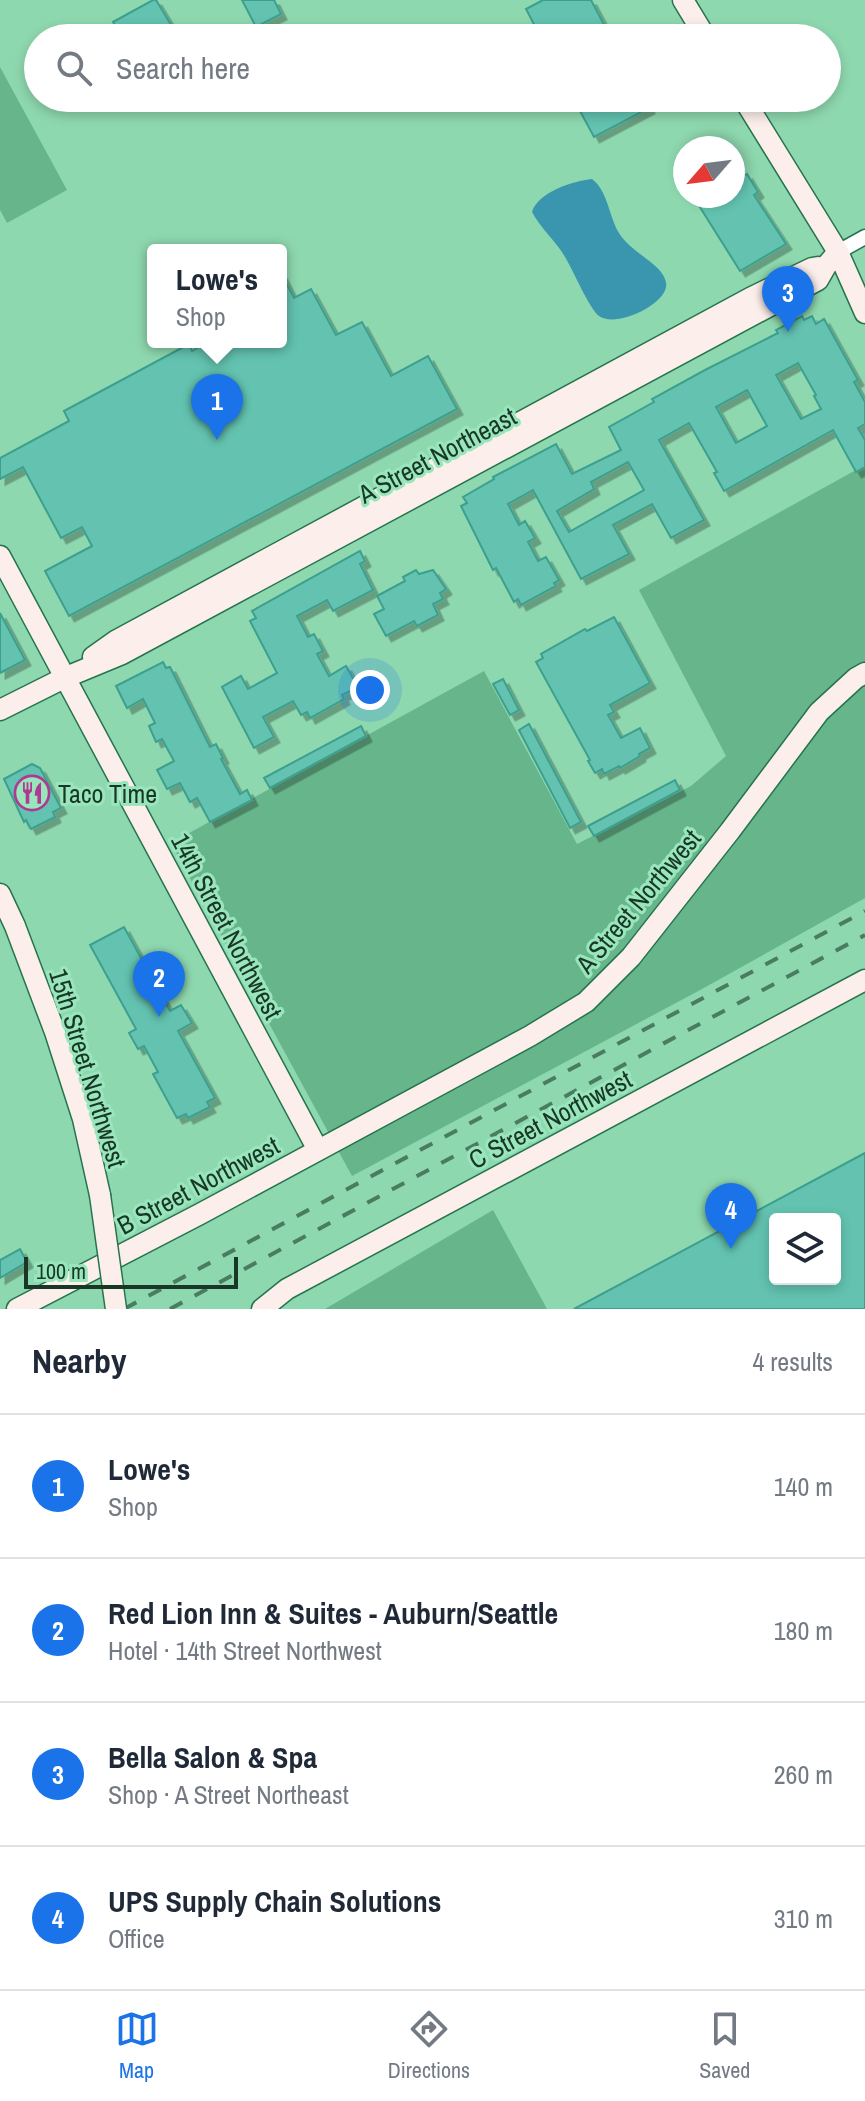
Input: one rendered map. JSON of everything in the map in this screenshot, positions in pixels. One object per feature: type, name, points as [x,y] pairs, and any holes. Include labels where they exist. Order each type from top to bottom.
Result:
[{"type":"street","points":[[683,0],[698,24]]},
{"type":"street","points":[[751,112],[865,313]]},
{"type":"street","name":"A Street Northeast","points":[[0,710],[122,654],[818,280],[832,259],[865,237]]},
{"type":"street","name":"14th Street Northwest","points":[[0,556],[318,1150]]},
{"type":"street","name":"A Street Northwest","points":[[318,1150],[530,1036],[586,1002],[631,957],[819,712],[865,673]]},
{"type":"street","name":"15th Street Northwest","points":[[0,894],[55,1032],[83,1119],[100,1195],[116,1309]]},
{"type":"street","name":"C Street Northwest","points":[[262,1309],[287,1289],[865,980]]},
{"type":"street","name":"B Street Northwest","points":[[17,1309],[318,1150]]},
{"type":"green space","points":[[0,67],[67,190],[7,223],[0,210]]},
{"type":"green space","points":[[865,465],[865,898],[352,1176],[171,843],[484,671],[577,844],[691,786],[726,756],[639,590]]},
{"type":"green space","points":[[493,1210],[547,1309],[325,1309]]},
{"type":"water","points":[[592,179],[602,190],[619,233],[660,270],[666,281],[663,294],[657,301],[626,317],[606,319],[595,312],[561,251],[532,212],[549,193],[575,182]]},
{"type":"building","points":[[156,0],[171,24],[114,24]]},
{"type":"building","points":[[242,0],[274,0],[281,14],[262,24],[254,24]]},
{"type":"building","points":[[543,0],[591,0],[604,24],[534,24],[526,9]]},
{"type":"building","points":[[581,112],[641,112],[594,137]]},
{"type":"building","points":[[745,175],[758,192],[754,195],[786,244],[740,271],[701,208],[745,208]]},
{"type":"building","points":[[287,285],[294,298],[311,289],[336,335],[362,322],[391,376],[428,356],[457,409],[69,616],[45,571],[92,546],[82,527],[61,538],[23,467],[0,479],[0,458],[69,421],[64,411],[182,348],[191,348],[192,351],[197,348],[287,348]]},
{"type":"building","points":[[802,316],[804,320],[812,316],[816,324],[824,319],[858,380],[854,382],[865,402],[865,424],[858,428],[865,440],[865,467],[856,472],[833,430],[724,491],[714,473],[717,472],[689,423],[659,440],[704,520],[671,538],[652,504],[613,525],[629,554],[581,579],[533,490],[508,504],[519,525],[525,521],[535,538],[528,542],[538,561],[546,557],[559,580],[554,583],[556,586],[521,605],[518,599],[514,602],[496,568],[493,570],[461,506],[467,503],[463,497],[493,477],[556,444],[572,474],[621,450],[609,427],[654,402],[652,399],[778,333],[776,330]],"holes":[[[798,363],[821,409],[801,419],[776,375]],[[747,390],[767,426],[736,443],[716,407]],[[628,462],[644,490],[569,532],[557,511],[594,489],[591,482]]]},
{"type":"building","points":[[360,551],[365,561],[360,564],[373,590],[333,611],[327,600],[297,616],[308,637],[314,634],[323,651],[317,654],[329,676],[346,666],[358,687],[342,695],[344,699],[310,718],[307,712],[301,715],[293,701],[263,717],[274,737],[254,748],[222,687],[241,676],[248,689],[277,673],[250,621],[256,618],[252,611]]},
{"type":"building","points":[[416,570],[419,574],[433,570],[446,589],[440,593],[443,599],[433,604],[438,615],[417,626],[414,621],[386,636],[374,614],[384,609],[377,596],[405,581],[403,577]]},
{"type":"building","points":[[0,613],[25,660],[0,673]]},
{"type":"building","points":[[614,617],[650,683],[610,705],[614,712],[608,715],[621,738],[640,728],[650,748],[620,768],[604,774],[602,769],[595,773],[536,662],[543,658],[541,654],[585,629],[587,631]]},
{"type":"building","points":[[163,662],[166,668],[170,667],[210,747],[216,744],[240,794],[247,790],[252,800],[210,822],[197,798],[190,802],[180,783],[167,789],[157,770],[174,761],[162,739],[156,742],[149,726],[155,723],[143,699],[127,708],[116,686]]},
{"type":"building","points":[[503,679],[519,710],[510,715],[493,684]]},
{"type":"building","points":[[529,724],[581,822],[570,828],[519,730]]},
{"type":"building","points":[[361,726],[366,736],[270,788],[264,778]]},
{"type":"building","name":"Taco Time","points":[[32,764],[40,768],[61,808],[53,812],[55,817],[31,829],[26,820],[24,822],[4,779]]},
{"type":"building","points":[[675,780],[680,790],[594,836],[588,826]]},
{"type":"building","points":[[124,927],[170,1011],[181,1005],[192,1023],[178,1031],[215,1098],[207,1102],[210,1107],[188,1118],[186,1114],[177,1118],[153,1074],[158,1072],[144,1046],[138,1049],[129,1033],[136,1029],[90,945]]},
{"type":"building","points":[[865,1153],[865,1309],[574,1309]]},
{"type":"building","points":[[20,1249],[27,1262],[0,1278],[0,1260]]},
{"type":"railway","points":[[124,1309],[865,911]]},
{"type":"railway","points":[[170,1309],[865,935]]},
{"type":"place","name":"Bella Salon & Spa","points":[[788,332]]},
{"type":"place","name":"Lowe's","points":[[217,440]]},
{"type":"place","name":"Taco Time","points":[[32,793]]},
{"type":"place","name":"Red Lion Inn & Suites - Auburn/Seattle","points":[[159,1017]]},
{"type":"place","name":"UPS Supply Chain Solutions","points":[[731,1249]]}]
